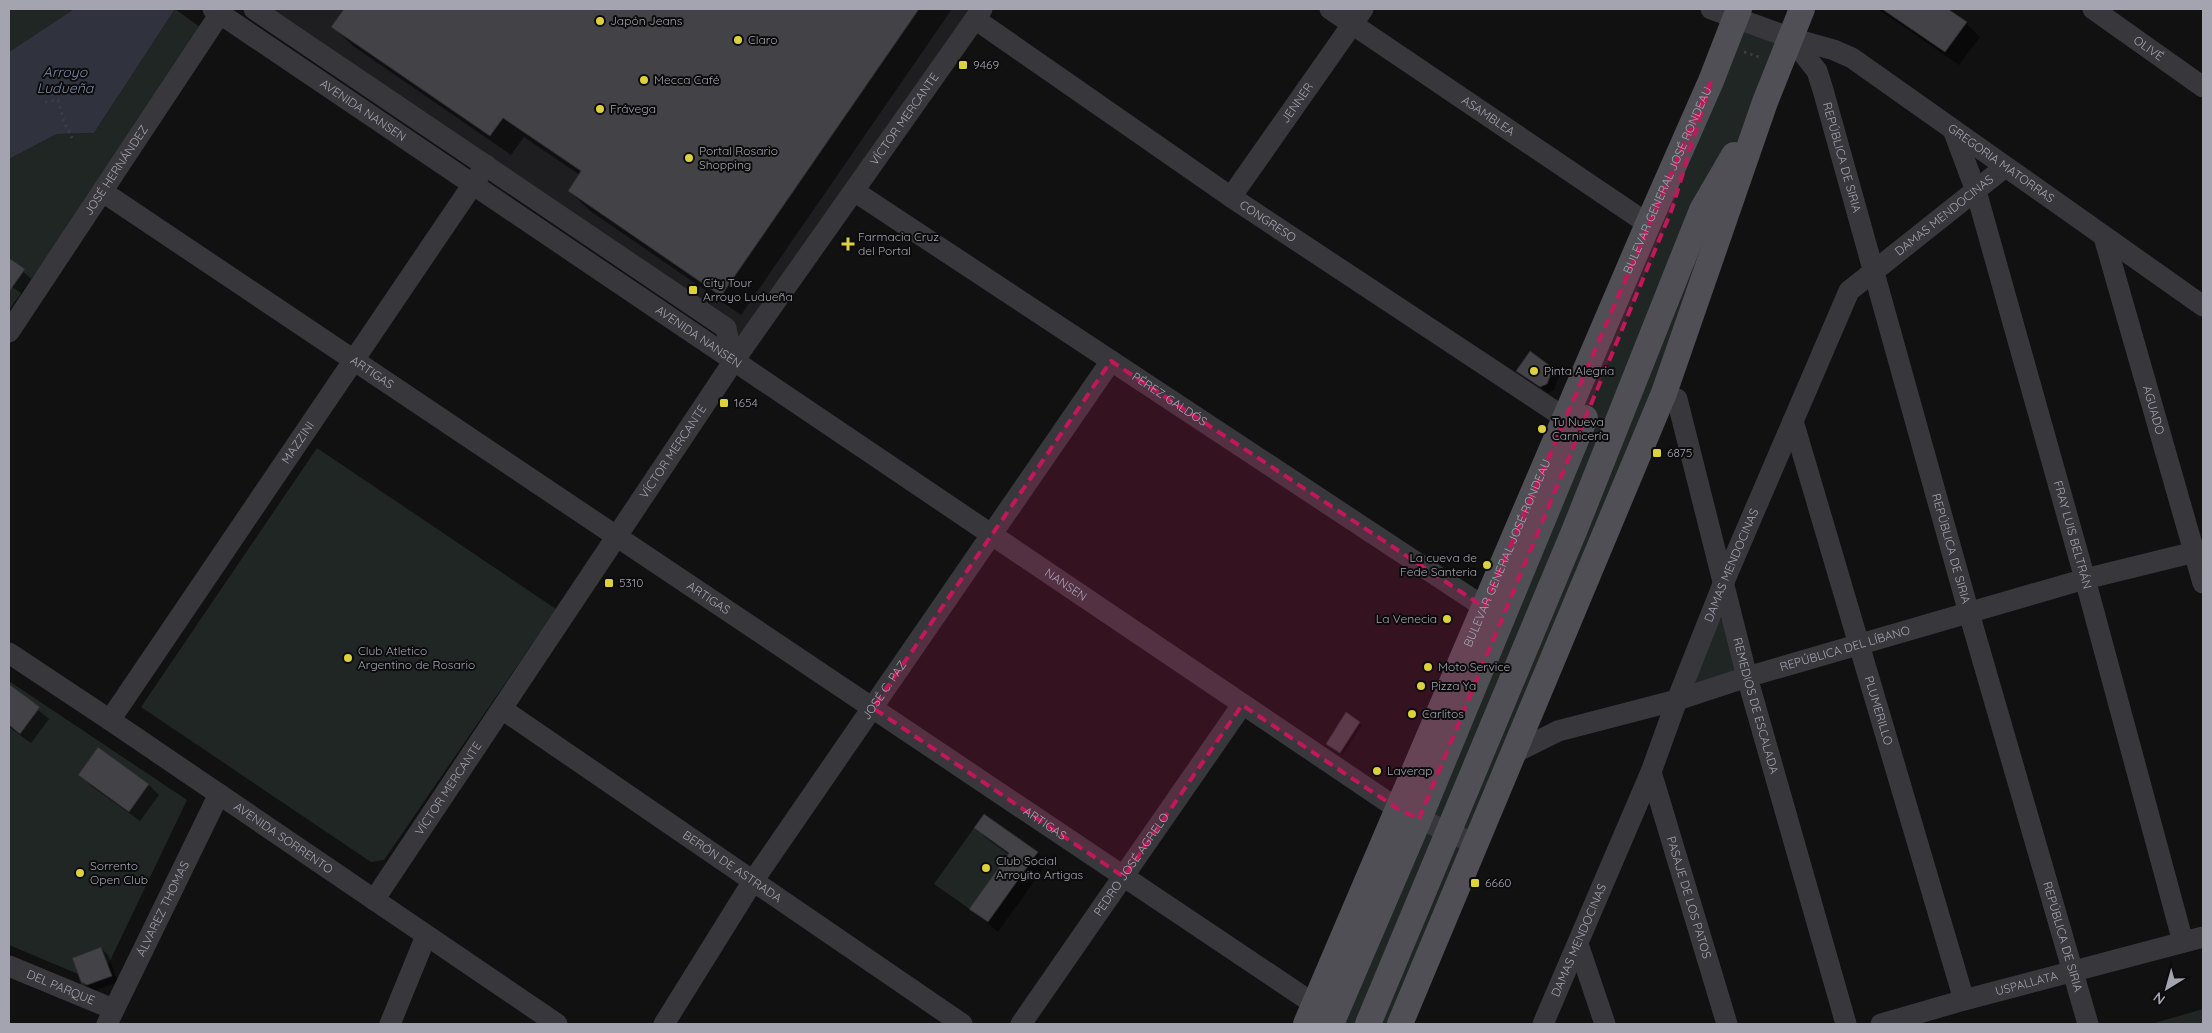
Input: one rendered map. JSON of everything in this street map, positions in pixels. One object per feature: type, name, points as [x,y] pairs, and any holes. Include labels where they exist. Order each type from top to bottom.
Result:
[{"type":"main road","points":[[1400,1024],[1664,393],[1765,102],[1802,9]]},
{"type":"main road","name":"BULEVAR GENERAL JOSÉ RONDEAU","points":[[1310,1014],[1408,814],[1521,570],[1672,209],[1712,81],[1737,13]]},
{"type":"main road","name":"BULEVAR GENERAL JOSÉ RONDEAU","points":[[1331,1024],[1468,644],[1648,224],[1712,81]]},
{"type":"main road","points":[[1368,1024],[1575,529],[1702,210],[1765,102]]},
{"type":"main road","points":[[1575,529],[1630,472]]},
{"type":"main road","points":[[1468,644],[1521,570]]},
{"type":"street","name":"AVENIDA NANSEN","points":[[254,9],[726,328],[733,362]]},
{"type":"street","name":"ASAMBLEA","points":[[1330,9],[1358,16],[1648,224]]},
{"type":"street","name":"GREGORIA MATORRAS","points":[[1711,9],[1737,13],[1791,38],[1834,50],[1852,58],[1954,132],[2203,306]]},
{"type":"street","name":"OLIVÉ","points":[[2094,9],[2203,87]]},
{"type":"street","name":"AVENIDA NANSEN","points":[[219,10],[733,362]]},
{"type":"street","name":"JOSÉ HERNÁNDEZ","points":[[9,332],[103,192],[219,10]]},
{"type":"street","name":"VÍCTOR MERCANTE","points":[[374,900],[733,362],[979,14]]},
{"type":"street","name":"CONGRESO","points":[[979,14],[1231,197],[1565,418]]},
{"type":"street","name":"JENNER","points":[[1231,197],[1358,16]]},
{"type":"street","name":"REPÚBLICA DE SIRIA","points":[[1791,38],[1817,71],[1969,613],[2088,1024]]},
{"type":"street","points":[[1817,71],[1819,62],[1825,54],[1834,50]]},
{"type":"street","name":"FRAY LUIS BELTRÁN","points":[[1954,132],[1976,191],[2084,579],[2193,939]]},
{"type":"street","name":"MAZZINI","points":[[110,720],[474,186],[486,165]]},
{"type":"street","name":"DAMAS MENDOCINAS","points":[[1544,1024],[1651,772],[1723,584],[1849,291],[2005,167]]},
{"type":"street","name":"PÉREZ GALDÓS","points":[[854,191],[1484,607]]},
{"type":"street","name":"ARTIGAS","points":[[103,192],[1124,877],[1310,1014]]},
{"type":"street","name":"AGUADO","points":[[2104,237],[2199,552],[2203,583]]},
{"type":"street","name":"JOSÉ C. PAZ","points":[[664,1024],[753,882],[1111,360]]},
{"type":"street","name":"NANSEN","points":[[733,362],[1242,705],[1408,814]]},
{"type":"street","name":"REMEDIOS DE ESCALADA","points":[[1664,393],[1677,399],[1747,677],[1846,1024]]},
{"type":"street","name":"PLUMERILLO","points":[[1793,421],[1964,1000]]},
{"type":"street","name":"REPÚBLICA DEL LÍBANO","points":[[1504,774],[1514,753],[1558,731],[1677,700],[1747,677],[2084,579],[2199,552]]},
{"type":"street","name":"AVENIDA SORRENTO","points":[[9,653],[557,1024]]},
{"type":"street","name":"PEDRO JOSÉ AGRELO","points":[[1021,1024],[1242,705]]},
{"type":"street","name":"BERÓN DE ASTRADA","points":[[502,709],[962,1024]]},
{"type":"street","name":"PASAJE DE LOS PATOS","points":[[1651,772],[1727,1024]]},
{"type":"street","name":"ÁLVAREZ THOMAS","points":[[110,1017],[219,794]]},
{"type":"street","points":[[1408,814],[1475,844]]},
{"type":"street","points":[[390,1024],[426,936]]},
{"type":"street","name":"USPALLATA","points":[[1881,1024],[2193,939]]},
{"type":"street","points":[[1578,944],[1605,1024]]},
{"type":"street","name":"DEL PARQUE","points":[[9,966],[110,1017]]},
{"type":"path","points":[[1743,52],[1764,59]]},
{"type":"path","points":[[45,102],[58,100],[64,122],[72,138]]},
{"type":"highlighted area","points":[[1711,81],[1672,209],[1419,819],[1398,809],[1242,705],[1124,877],[873,708],[1111,361],[1484,607]]},
{"type":"shaded area","points":[[9,9],[74,9],[9,52]]},
{"type":"shaded area","points":[[175,9],[200,27],[89,198],[9,310],[9,159],[57,134],[94,133]]},
{"type":"shaded area","name":"Portal Rosario Shopping","points":[[254,9],[982,9],[733,362],[726,328]]},
{"type":"shaded area","points":[[1735,18],[1791,38],[1664,393],[1400,1024],[1306,1024]]},
{"type":"shaded area","name":"Club Atletico Argentino de Rosario","points":[[317,448],[556,609],[384,860],[371,862],[141,707]]},
{"type":"shaded area","points":[[1715,619],[1724,619],[1738,672],[1689,688]]},
{"type":"shaded area","name":"Sorrento Open Club","points":[[9,681],[187,800],[108,965],[112,976],[82,986],[78,974],[9,945]]},
{"type":"shaded area","name":"Club Social Arroyito Artigas","points":[[984,814],[1038,852],[988,922],[934,884]]},
{"type":"shaded area","points":[[2203,1009],[2203,1024],[2151,1024]]},
{"type":"water","name":"Arroyo Ludueña","points":[[74,9],[175,9],[94,133],[57,134],[9,159],[9,52]]},
{"type":"building","name":"Portal Rosario Shopping","points":[[344,9],[919,9],[721,296],[568,191],[581,171],[503,118],[490,136],[331,27]]},
{"type":"building","points":[[1882,9],[1948,9],[1967,22],[1945,52]]},
{"type":"building","points":[[9,258],[25,269],[9,292]]},
{"type":"building","name":"Pinta Alegria","points":[[1530,351],[1553,368],[1547,384],[1540,387],[1516,371]]},
{"type":"building","points":[[9,684],[40,707],[20,734],[9,725]]},
{"type":"building","points":[[1346,712],[1360,722],[1340,753],[1326,744]]},
{"type":"building","points":[[98,747],[149,784],[129,812],[78,775]]},
{"type":"building","points":[[984,814],[1038,852],[988,922],[969,909],[1009,853],[974,828]]},
{"type":"building","points":[[101,947],[112,976],[87,985],[81,982],[72,958]]},
{"type":"place","name":"Japón Jeans","points":[[600,21]]},
{"type":"place","name":"Claro","points":[[738,40]]},
{"type":"place","name":"9469","points":[[963,65]]},
{"type":"place","name":"Mecca Café","points":[[644,80]]},
{"type":"place","name":"Frávega","points":[[600,109]]},
{"type":"place","name":"Portal Rosario Shopping","points":[[689,158]]},
{"type":"place","name":"Farmacia Cruz del Portal","points":[[848,244]]},
{"type":"place","name":"City Tour Arroyo Ludueña","points":[[693,290]]},
{"type":"place","name":"Pinta Alegria","points":[[1534,371]]},
{"type":"place","name":"1654","points":[[724,403]]},
{"type":"place","name":"Tu Nueva Carnicería","points":[[1542,429]]},
{"type":"place","name":"6875","points":[[1657,453]]},
{"type":"place","name":"La cueva de Fede Santeria","points":[[1487,565]]},
{"type":"place","name":"5310","points":[[609,583]]},
{"type":"place","name":"La Venecia","points":[[1447,619]]},
{"type":"place","name":"Club Atletico Argentino de Rosario","points":[[348,658]]},
{"type":"place","name":"Moto Service","points":[[1428,667]]},
{"type":"place","name":"Pizza Ya","points":[[1421,686]]},
{"type":"place","name":"Carlitos","points":[[1412,714]]},
{"type":"place","name":"Laverap","points":[[1377,771]]},
{"type":"place","name":"Club Social Arroyito Artigas","points":[[986,868]]},
{"type":"place","name":"Sorrento Open Club","points":[[80,873]]},
{"type":"place","name":"6660","points":[[1475,883]]}]
